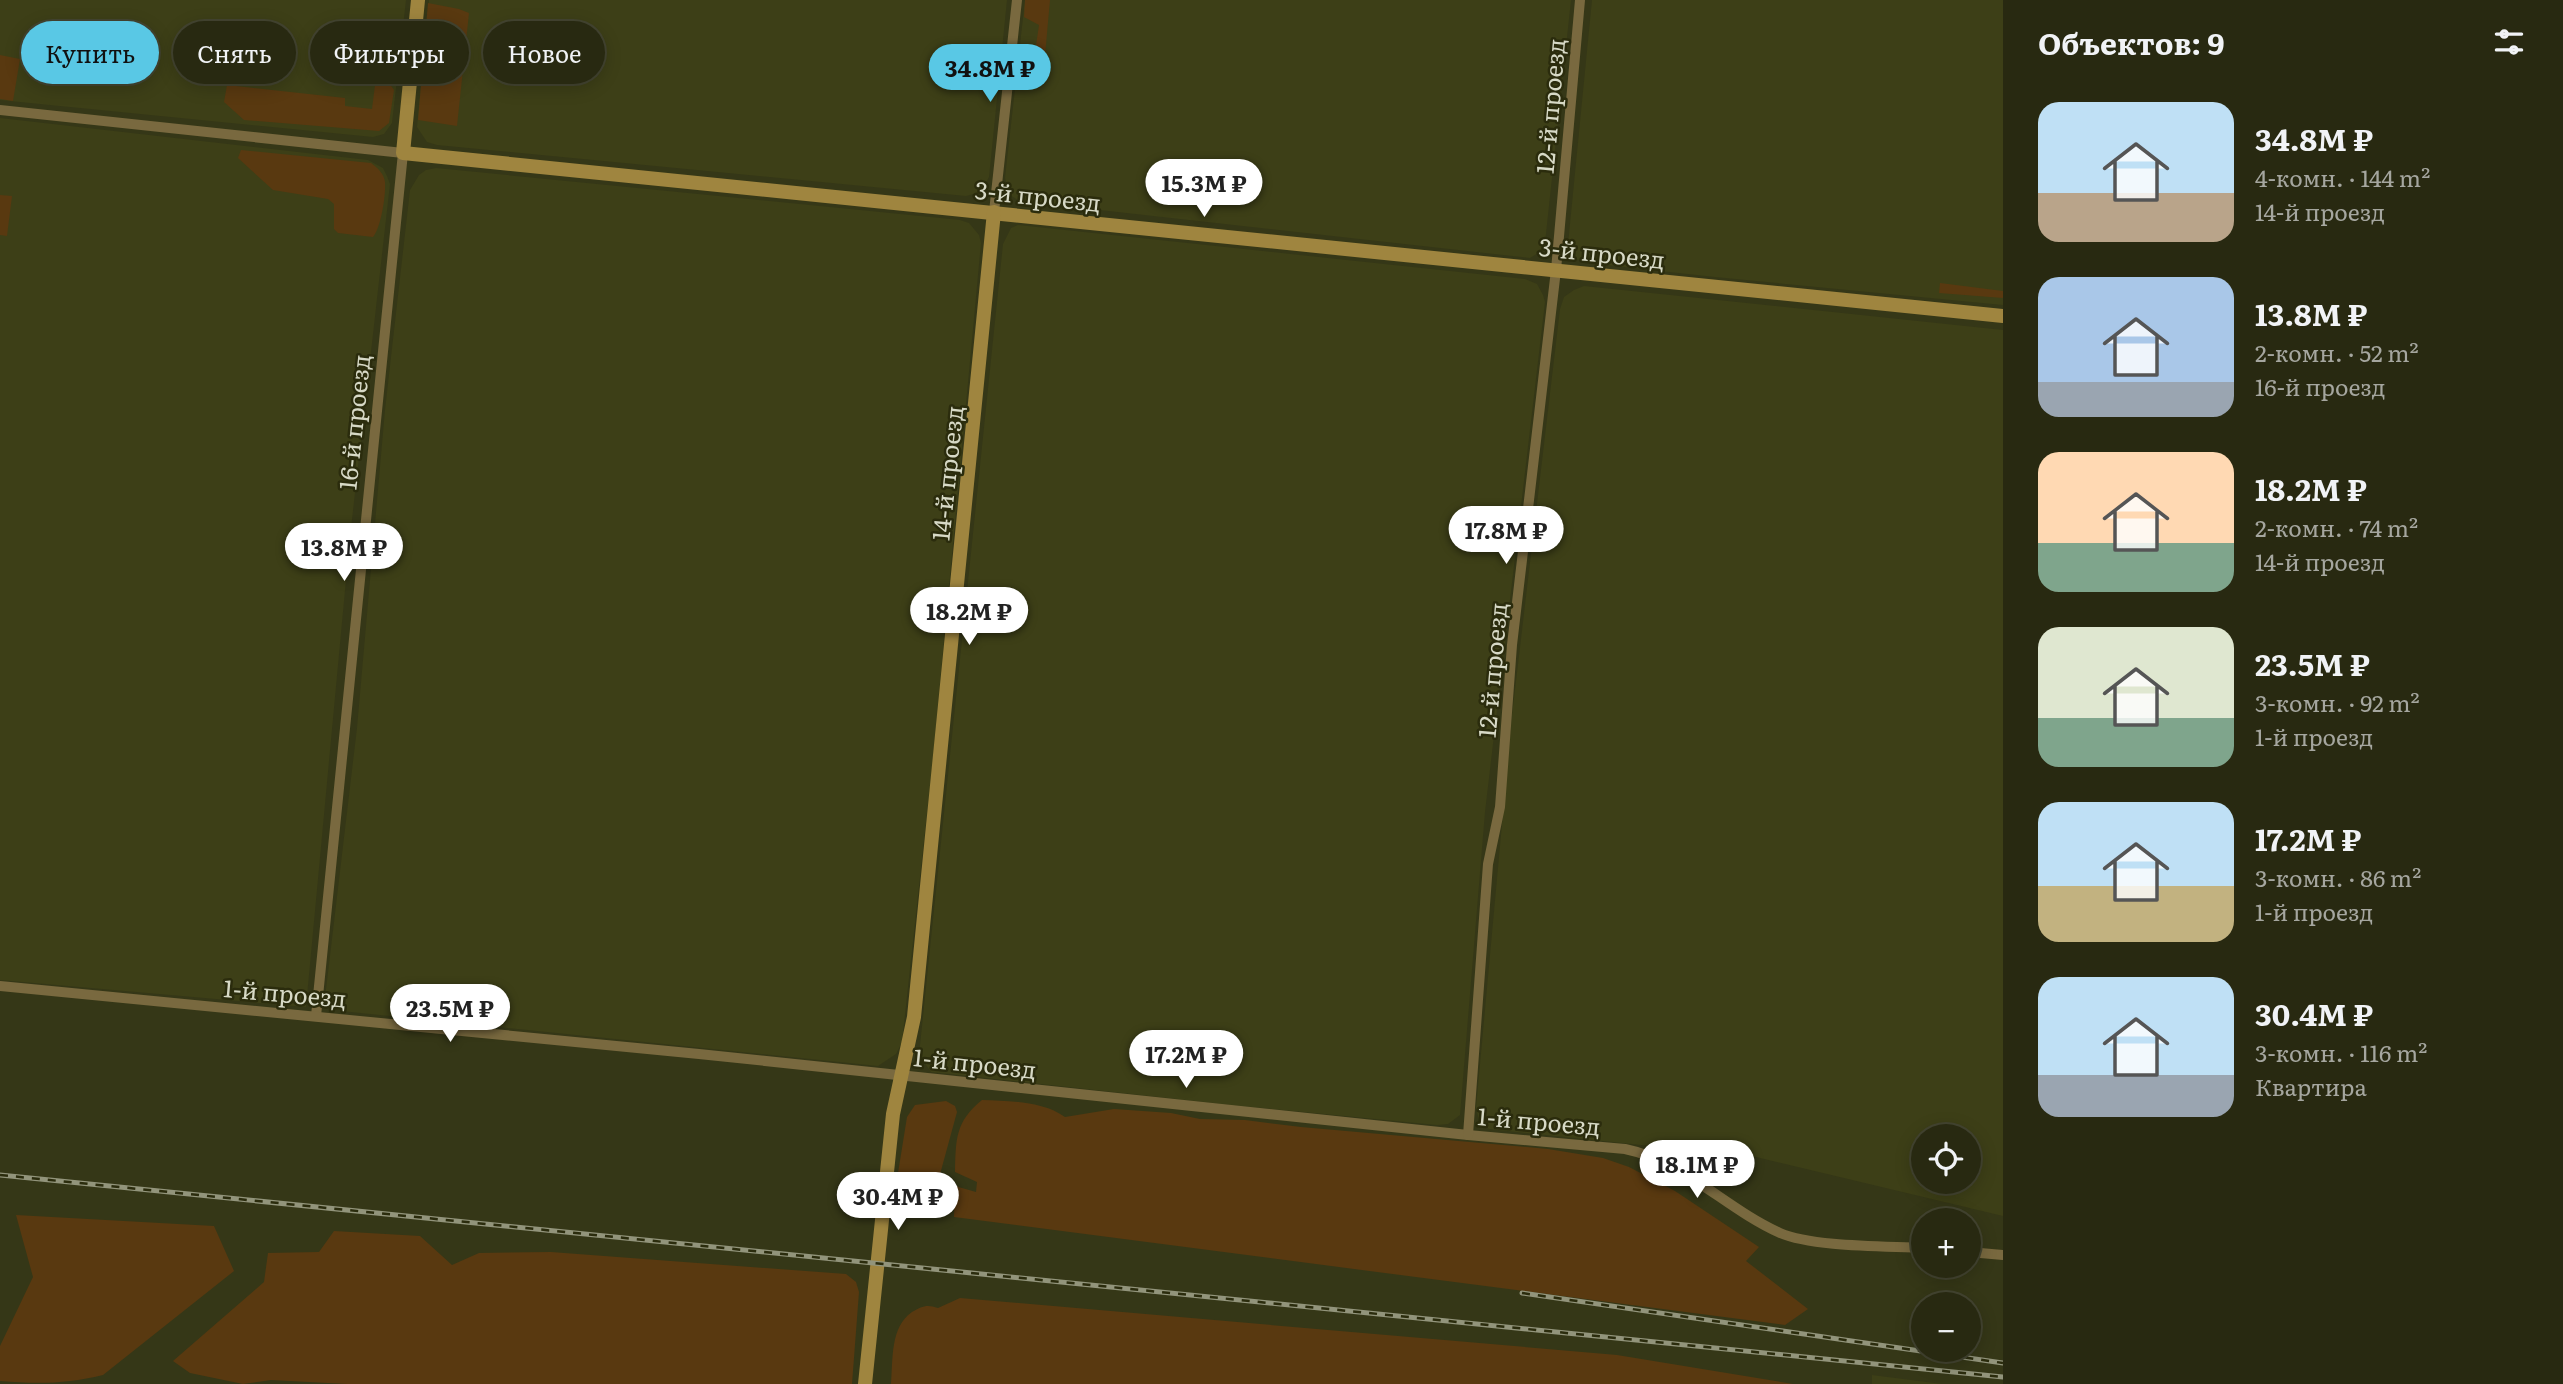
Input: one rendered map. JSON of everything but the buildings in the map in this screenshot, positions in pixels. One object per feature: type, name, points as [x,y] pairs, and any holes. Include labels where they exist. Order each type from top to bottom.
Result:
[{"type":"street","name":"16-й проезд","points":[[316,1016],[418,0]]},
{"type":"street","name":"14-й проезд","points":[[865,1384],[893,1114],[914,1017],[1017,0]]},
{"type":"street","name":"12-й проезд","points":[[1468,1135],[1488,864],[1500,807],[1512,645],[1556,270],[1580,0]]},
{"type":"street","points":[[0,110],[402,153]]},
{"type":"street","name":"3-й проезд","points":[[402,153],[2003,316]]},
{"type":"street","name":"1-й проезд","points":[[0,986],[902,1075],[1642,1153],[1669,1164],[1783,1234],[1810,1241],[1911,1247]]},
{"type":"street","points":[[1981,1253],[2003,1255]]},
{"type":"shaded area","points":[[0,0],[406,0],[404,21],[310,21],[310,84],[396,84],[392,123],[384,134],[373,137],[0,100]]},
{"type":"shaded area","points":[[429,0],[1007,0],[989,177],[981,192],[966,196],[437,145],[427,142],[417,127],[421,84],[469,84],[469,21],[427,21]]},
{"type":"shaded area","points":[[1025,0],[1571,0],[1543,250],[1530,258],[1019,201],[1010,195],[1005,178]]},
{"type":"shaded area","points":[[1025,0],[1050,0],[1044,67],[1033,66],[1039,25],[1024,17]]},
{"type":"shaded area","points":[[1592,0],[2003,0],[2003,305],[1715,277],[1588,263],[1576,259],[1568,244]]},
{"type":"shaded area","points":[[428,3],[469,13],[468,21],[426,21]]},
{"type":"shaded area","points":[[0,55],[20,59],[13,101],[0,99]]},
{"type":"shaded area","points":[[375,84],[390,84],[394,90],[389,123],[379,131],[244,120],[224,102],[227,85],[345,98],[345,106],[372,109]]},
{"type":"shaded area","points":[[421,84],[461,84],[457,126],[418,120]]},
{"type":"shaded area","points":[[0,118],[368,160],[383,168],[390,184],[350,537],[306,1007],[0,980]]},
{"type":"shaded area","points":[[241,150],[371,163],[380,171],[385,182],[385,195],[376,233],[373,237],[338,233],[334,229],[334,204],[328,199],[273,190],[238,158]]},
{"type":"shaded area","points":[[436,168],[960,220],[969,223],[979,235],[981,243],[933,758],[902,1042],[896,1054],[878,1066],[341,1011],[330,1005],[325,998],[357,728],[385,410],[410,190],[419,175]]},
{"type":"shaded area","points":[[0,195],[12,196],[7,236],[0,235]]},
{"type":"shaded area","points":[[1018,225],[1525,279],[1537,284],[1543,295],[1545,302],[1485,812],[1460,1115],[1448,1124],[1231,1105],[931,1072],[919,1055],[1003,244],[1011,228]]},
{"type":"shaded area","points":[[1940,283],[2003,291],[2003,298],[1939,293]]},
{"type":"shaded area","points":[[1584,286],[2003,330],[2003,1216],[1981,1211],[1981,1208],[1970,1208],[1756,1157],[1489,1129],[1479,1120],[1476,1108],[1512,715],[1560,309],[1564,297]]},
{"type":"shaded area","points":[[982,1100],[1036,1105],[1065,1117],[1114,1109],[1171,1113],[1200,1119],[1245,1120],[1548,1149],[1603,1158],[1629,1167],[1675,1191],[1759,1247],[1746,1261],[1808,1309],[1785,1325],[954,1217],[955,1186],[976,1192],[977,1182],[955,1172],[956,1150],[962,1124]]},
{"type":"shaded area","points":[[946,1101],[955,1106],[957,1112],[933,1200],[894,1198],[907,1117],[915,1105]]},
{"type":"shaded area","points":[[16,1215],[214,1226],[234,1271],[103,1375],[52,1382],[0,1381],[0,1346],[33,1277]]},
{"type":"shaded area","points":[[334,1231],[420,1236],[452,1265],[479,1253],[551,1252],[846,1274],[856,1282],[859,1292],[852,1384],[347,1384],[271,1380],[243,1384],[190,1373],[173,1361],[264,1282],[268,1253],[319,1252]]},
{"type":"shaded area","points":[[960,1298],[1617,1355],[1793,1384],[891,1384],[896,1335],[905,1318],[922,1307],[938,1308]]},
{"type":"shaded area","points":[[1872,1375],[1942,1384],[1872,1384]]},
{"type":"railway","points":[[0,1175],[2003,1377]]},
{"type":"railway","points":[[1522,1293],[2003,1363]]}]
